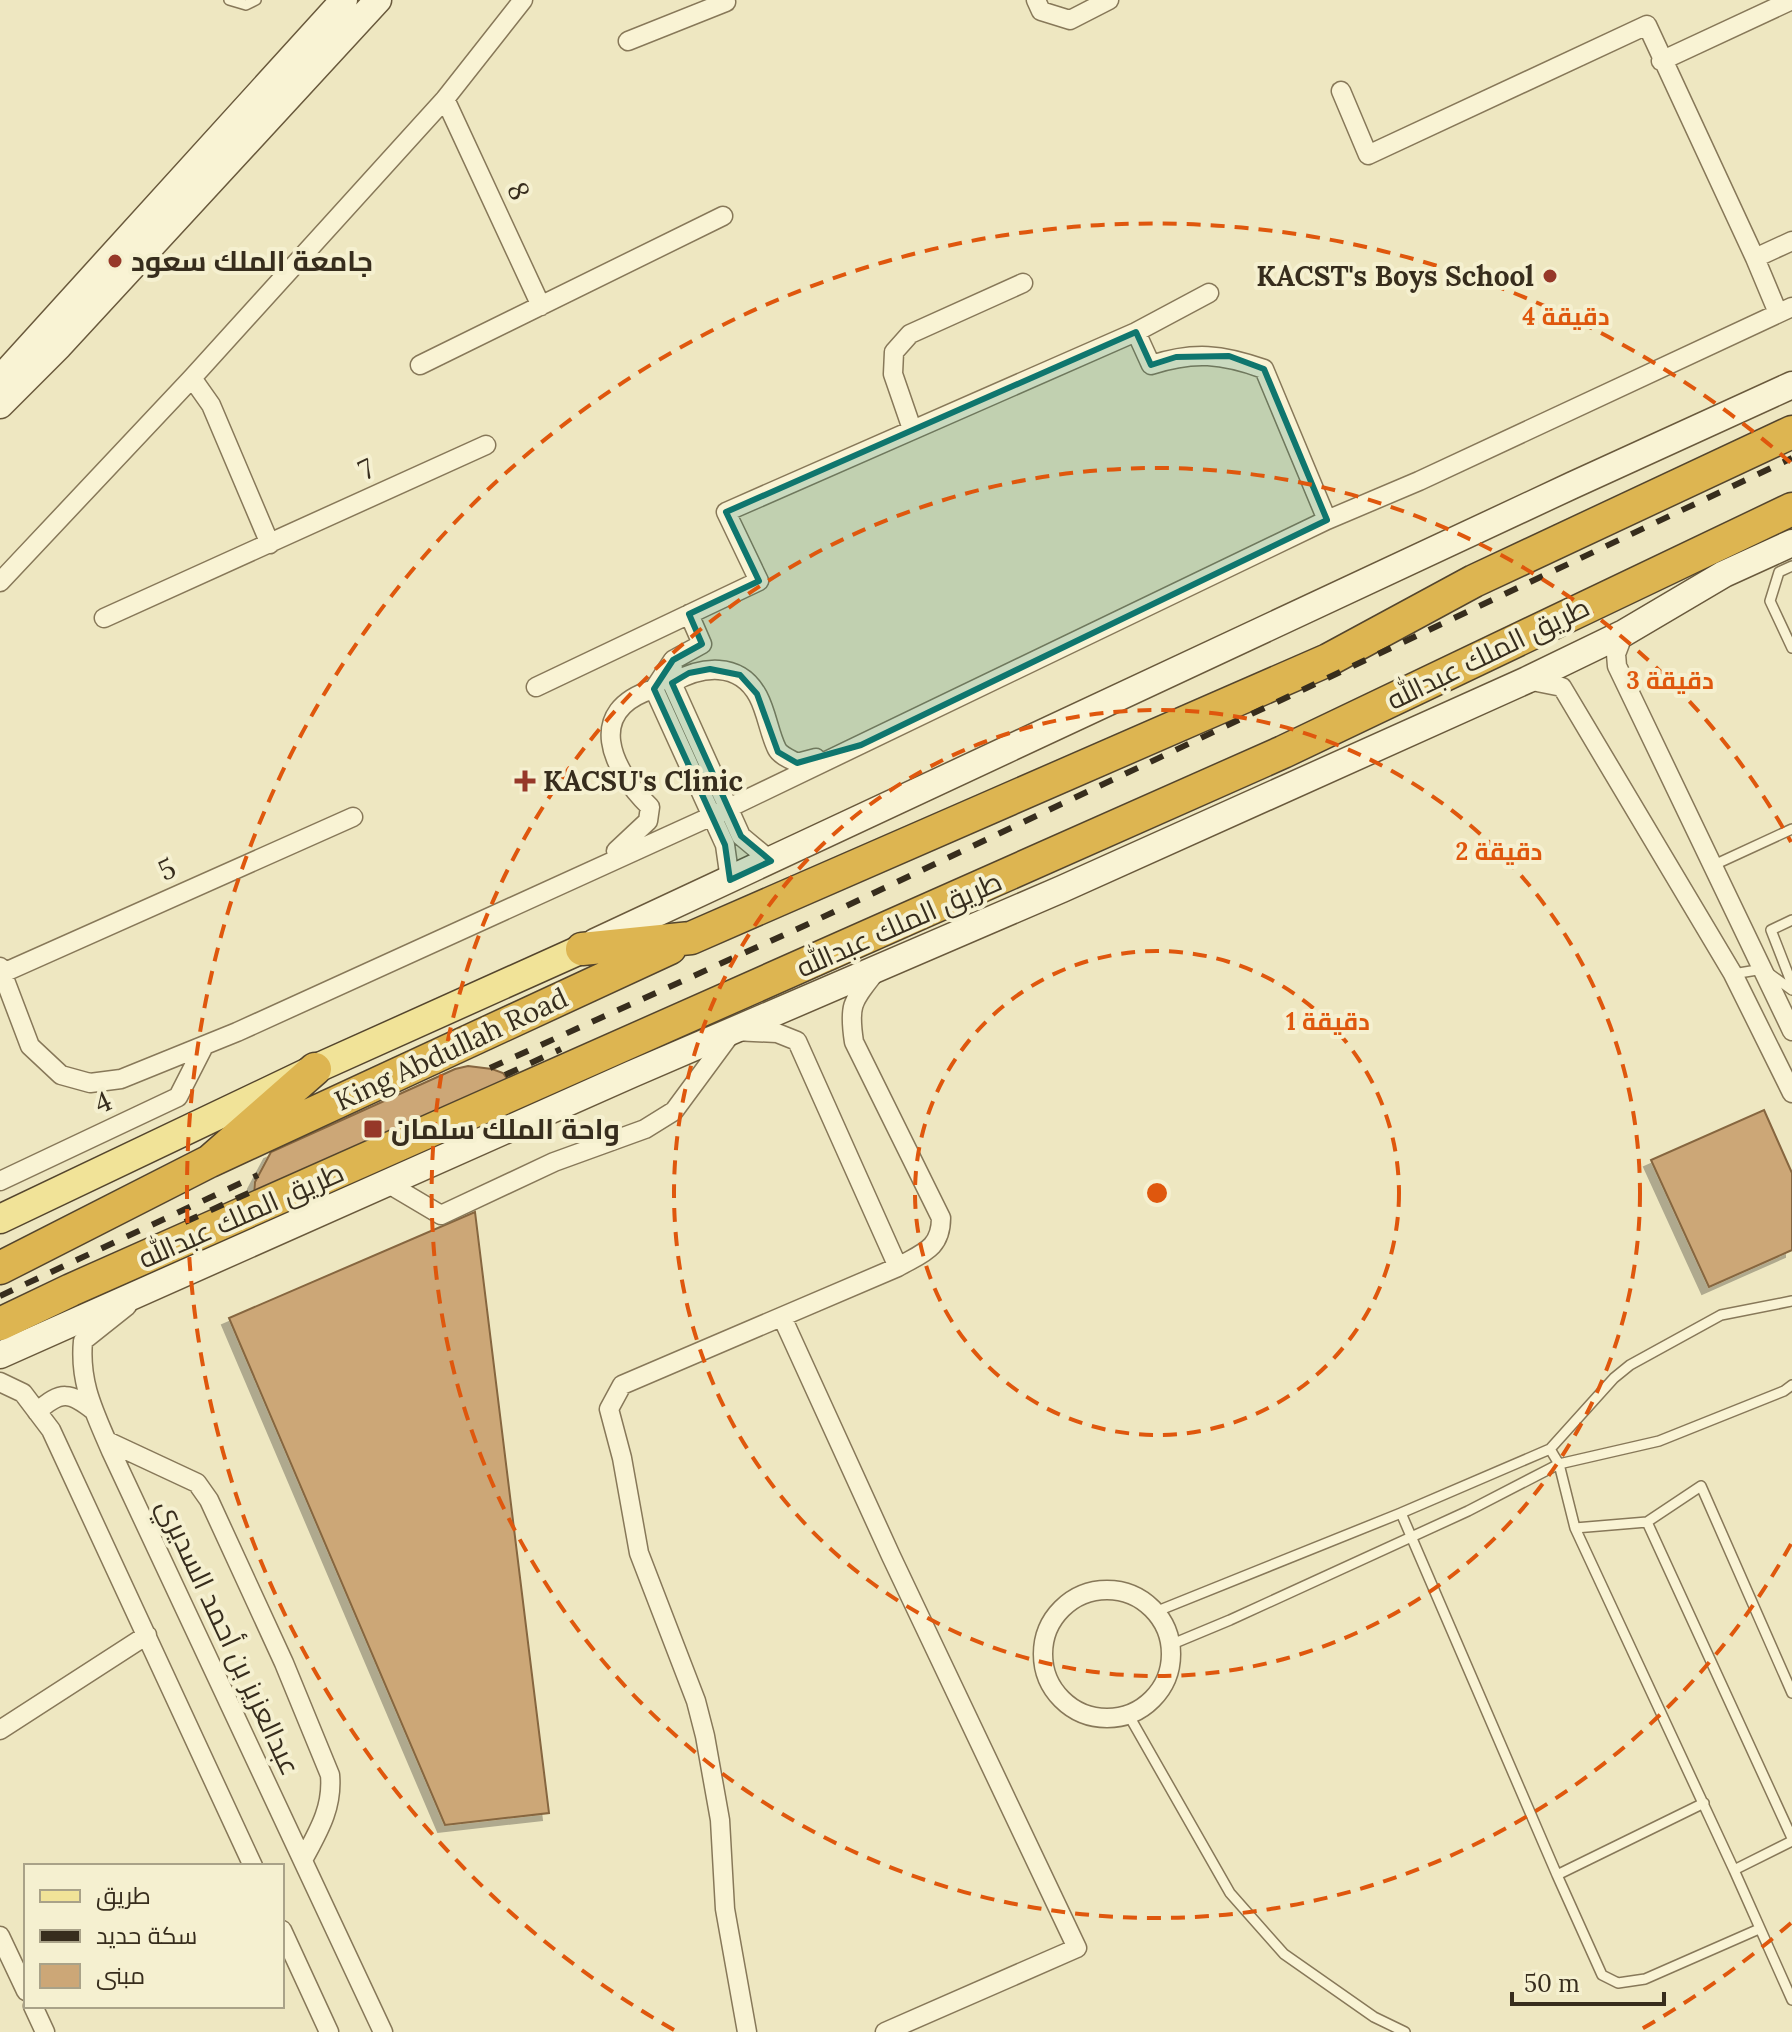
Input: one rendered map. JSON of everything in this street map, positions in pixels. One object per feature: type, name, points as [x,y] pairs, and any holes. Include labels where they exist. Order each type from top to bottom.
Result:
[{"type":"highway","points":[[582,949],[691,938],[1328,660],[1474,581],[1792,432]]},
{"type":"highway","name":"طريق الملك عبدالله","points":[[0,1324],[1283,752],[1792,509]]},
{"type":"highway","name":"King Abdullah Road","points":[[210,1161],[691,938]]},
{"type":"highway","name":"طريق الملك عبدالله","points":[[0,1268],[210,1161],[315,1069]]},
{"type":"main road","points":[[0,379],[344,0]]},
{"type":"main road","points":[[0,405],[59,346],[378,0]]},
{"type":"main road","points":[[0,1219],[315,1069],[582,949],[1792,385]]},
{"type":"main road","points":[[0,1355],[1062,889],[1527,680],[1624,633],[1724,574],[1792,543]]},
{"type":"street","points":[[0,582],[192,378],[445,99],[523,0]]},
{"type":"street","points":[[1036,0],[1041,11],[1070,20],[1109,0]]},
{"type":"street","points":[[1661,61],[1792,0]]},
{"type":"street","points":[[628,41],[727,1]]},
{"type":"street","points":[[1,970],[30,1046],[61,1075],[90,1083],[121,1079],[204,1046],[721,812],[1327,520],[1419,481],[1785,310],[1755,258],[1661,61],[1647,25],[1368,155],[1341,91]]},
{"type":"street","name":"8","points":[[445,99],[541,306]]},
{"type":"street","points":[[420,365],[723,216]]},
{"type":"street","points":[[1755,258],[1792,241]]},
{"type":"street","points":[[912,429],[893,374],[894,352],[910,334],[1023,283]]},
{"type":"street","points":[[536,687],[759,581],[726,512],[1136,332],[1209,293]]},
{"type":"street","points":[[1136,332],[1151,365],[1176,357],[1229,356],[1264,369],[1327,520]]},
{"type":"street","points":[[192,378],[211,405],[270,544]]},
{"type":"street","name":"7","points":[[104,618],[486,445]]},
{"type":"street","points":[[689,614],[702,644],[673,660],[663,686],[721,812],[741,836],[771,861]]},
{"type":"street","points":[[1624,633],[1616,654],[1617,666],[1792,1031]]},
{"type":"street","points":[[590,871],[637,834],[648,821],[650,807],[631,789],[620,770],[611,739],[612,724],[619,707],[634,695],[663,686],[689,673],[725,670],[740,675],[757,694],[778,752],[797,763],[861,745]]},
{"type":"street","points":[[1527,680],[1562,687],[1733,974],[1792,1093]]},
{"type":"street","points":[[721,812],[730,880]]},
{"type":"street","name":"5","points":[[1,970],[353,817]]},
{"type":"street","points":[[747,2032],[725,1909],[720,1820],[705,1736],[696,1701],[639,1553],[622,1458],[609,1409],[622,1385],[898,1267],[933,1246],[941,1232],[941,1218],[854,1042],[850,1012],[861,990],[879,968]]},
{"type":"street","points":[[387,1183],[441,1215],[554,1162],[645,1129],[674,1111],[733,1031],[777,1033],[797,1041],[898,1267]]},
{"type":"street","name":"4","points":[[0,1181],[178,1097],[204,1046]]},
{"type":"street","name":"عبدالعزيز بن أحمد السديري","points":[[152,1286],[83,1341],[81,1366],[94,1411],[383,2032]]},
{"type":"street","points":[[782,1317],[891,1556],[1077,1948],[885,2032]]},
{"type":"street","points":[[0,1382],[23,1393],[51,1430],[252,1864]]},
{"type":"street","points":[[37,1412],[53,1398],[65,1396],[78,1398],[94,1411]]},
{"type":"street","points":[[107,1441],[197,1483],[209,1500],[284,1663],[330,1775],[332,1794],[303,1860]]},
{"type":"street","points":[[1119,1591],[1144,1602],[1165,1627],[1170,1645],[1170,1663],[1161,1687],[1144,1706],[1128,1714],[1108,1718],[1088,1715],[1070,1707],[1055,1693],[1045,1675],[1042,1655],[1045,1635],[1054,1617],[1069,1602],[1092,1592],[1119,1591]]},
{"type":"street","points":[[0,1730],[147,1635]]},
{"type":"street","points":[[284,1934],[329,2032]]},
{"type":"street","points":[[0,1936],[24,1987]]},
{"type":"street","points":[[33,2008],[38,2030]]},
{"type":"lane","points":[[229,0],[246,5],[256,0]]},
{"type":"lane","points":[[1792,566],[1779,572],[1770,601],[1792,648]]},
{"type":"lane","points":[[1714,865],[1792,829]]},
{"type":"lane","points":[[1792,920],[1771,930],[1792,984]]},
{"type":"lane","points":[[1733,974],[1763,969],[1792,990]]},
{"type":"lane","points":[[1155,1612],[1550,1449],[1614,1378],[1630,1365],[1721,1315],[1792,1301]]},
{"type":"lane","points":[[1170,1645],[1410,1538],[1559,1464],[1659,1441],[1784,1391],[1792,1385]]},
{"type":"lane","points":[[1550,1449],[1559,1464],[1575,1528],[1792,2000]]},
{"type":"lane","points":[[1575,1528],[1647,1522],[1701,1486],[1792,1693]]},
{"type":"lane","points":[[1401,1513],[1602,1975],[1618,1983],[1645,1979],[1759,1929]]},
{"type":"lane","points":[[1647,1522],[1792,1840],[1734,1870]]},
{"type":"lane","points":[[1128,1714],[1230,1893],[1284,1954],[1374,2017],[1405,2032]]},
{"type":"lane","points":[[1557,1875],[1704,1803]]},
{"type":"highlighted area","points":[[1136,332],[1151,365],[1176,357],[1229,356],[1264,369],[1327,520],[861,745],[797,763],[778,752],[757,694],[740,675],[710,669],[689,673],[672,683],[741,836],[771,861],[730,880],[725,845],[654,689],[673,660],[702,644],[689,614],[759,581],[726,512]]},
{"type":"building","name":"واحة الملك سلمان","points":[[468,1066],[492,1069],[503,1073],[508,1080],[254,1195],[255,1182],[271,1152],[455,1069]]},
{"type":"building","points":[[1764,1110],[1792,1173],[1792,1250],[1709,1287],[1651,1160]]},
{"type":"building","points":[[475,1212],[549,1813],[445,1825],[229,1318]]},
{"type":"railway","points":[[490,1068],[806,925],[1792,458]]},
{"type":"railway","points":[[505,1075],[561,1049]]},
{"type":"railway","points":[[0,1296],[258,1175]]},
{"type":"railway","points":[[185,1222],[253,1191]]},
{"type":"place","name":"جامعة الملك سعود","points":[[115,261]]},
{"type":"place","name":"KACST's Boys School","points":[[1550,276]]},
{"type":"place","name":"KACSU's Clinic","points":[[525,781]]},
{"type":"place","name":"واحة الملك سلمان","points":[[373,1129]]}]
